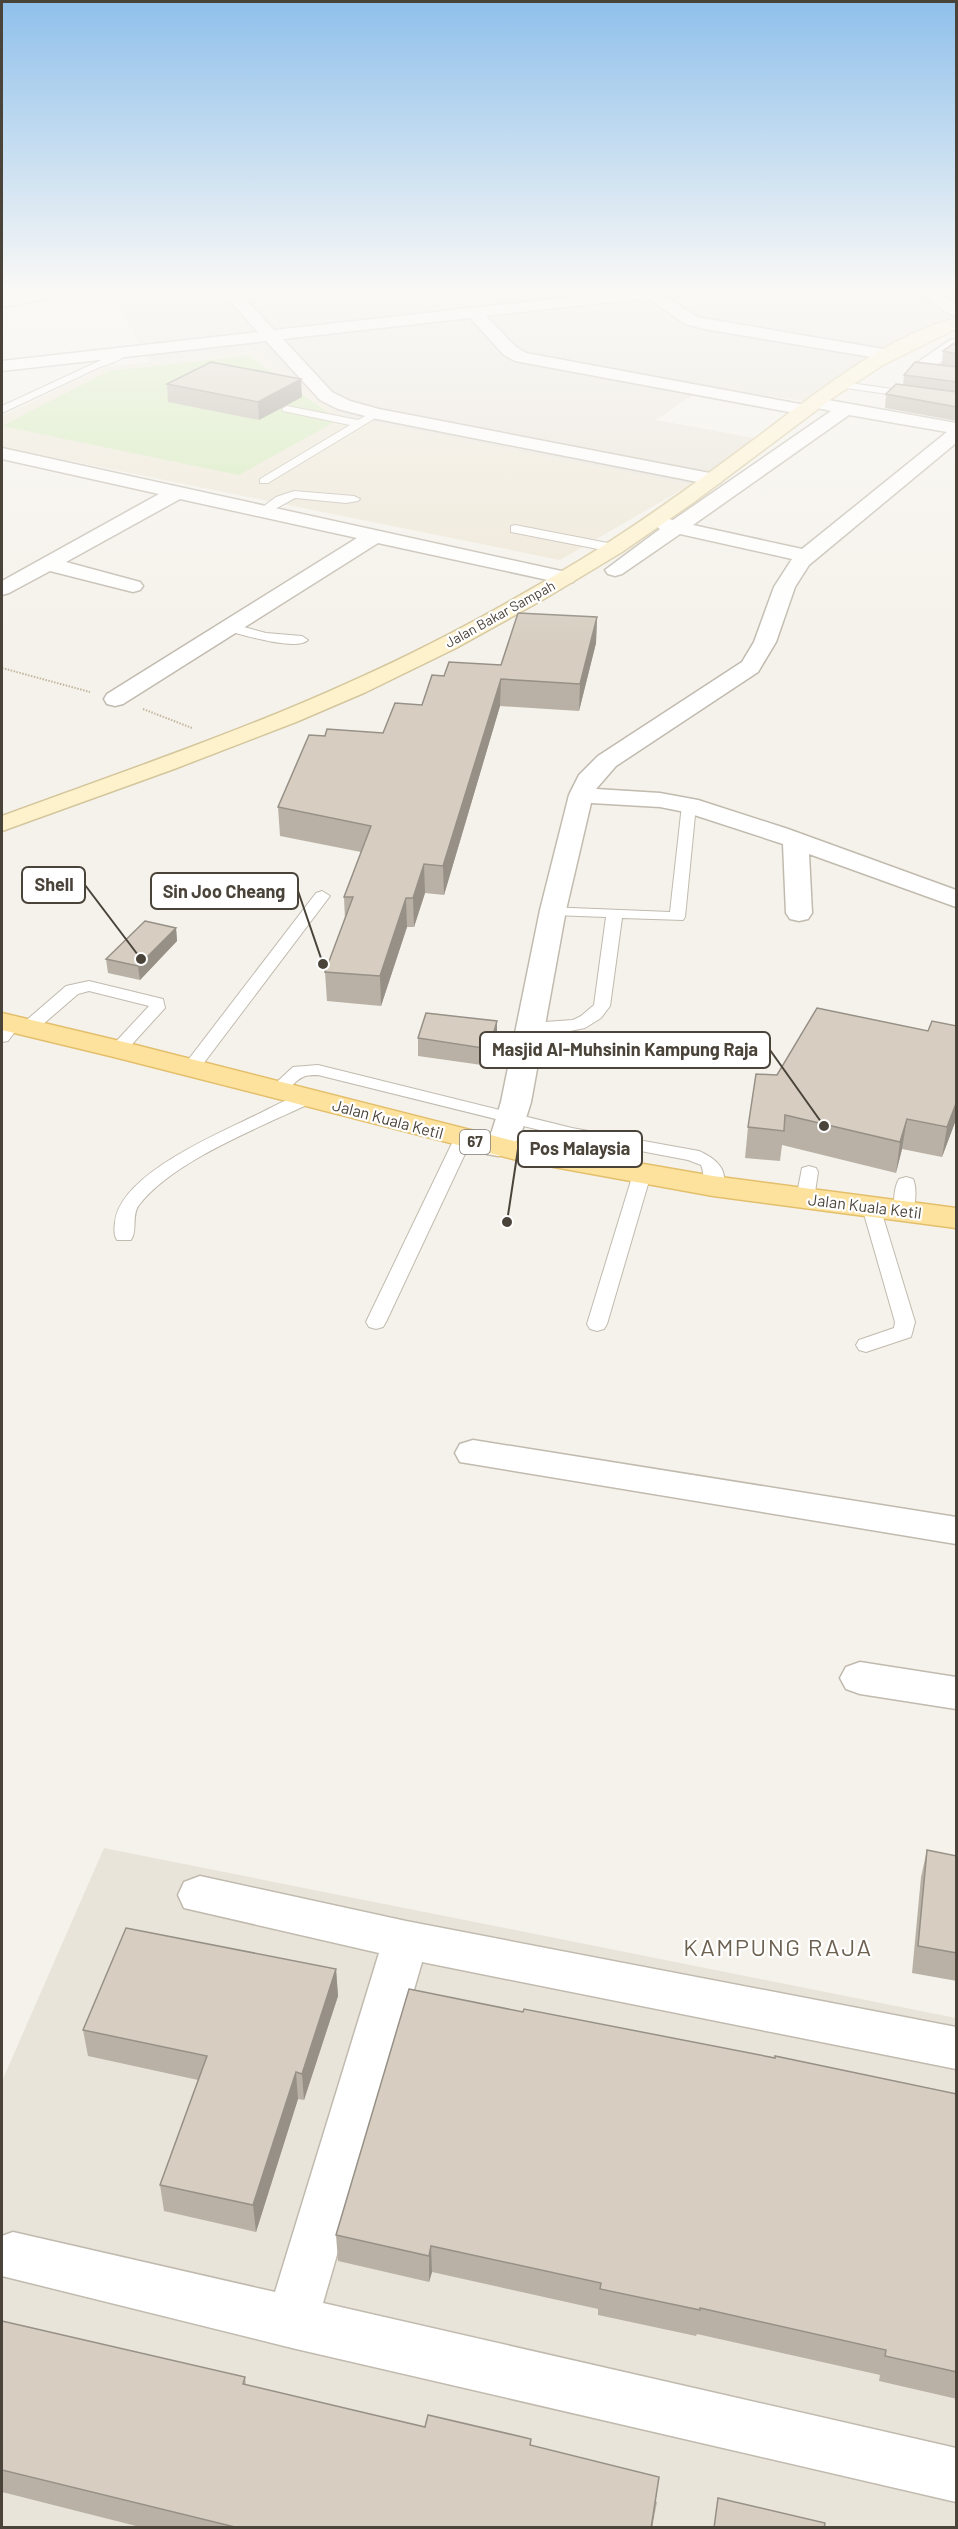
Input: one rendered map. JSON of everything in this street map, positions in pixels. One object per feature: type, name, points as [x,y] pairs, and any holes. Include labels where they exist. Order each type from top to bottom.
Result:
[{"type":"main road","name":"Jalan Bakar Sampah","points":[[2,824],[226,741],[329,700],[426,655],[566,578],[613,548],[713,479],[807,409]]},
{"type":"main road","name":"Jalan Kuala Ketil","points":[[11,1028],[118,1049],[498,1147],[565,1146],[642,1174],[712,1186],[807,1185],[872,1208],[905,1197],[957,1218]]},
{"type":"street","points":[[359,409],[713,479]]},
{"type":"street","points":[[845,409],[957,428]]},
{"type":"street","points":[[615,570],[845,409]]},
{"type":"street","points":[[498,1147],[512,1118],[553,910],[581,795],[588,780],[607,761],[750,667],[763,651],[778,600],[788,580],[806,556],[939,459],[957,434]]},
{"type":"street","points":[[2,454],[566,578]]},
{"type":"street","points":[[2,589],[176,493]]},
{"type":"street","points":[[654,521],[806,556]]},
{"type":"street","points":[[115,699],[373,537]]},
{"type":"street","points":[[48,564],[134,586]]},
{"type":"street","points":[[581,795],[660,800],[689,805],[957,899]]},
{"type":"street","points":[[796,841],[799,913]]},
{"type":"street","points":[[473,1453],[957,1531]]},
{"type":"street","points":[[860,1678],[957,1693]]},
{"type":"street","points":[[200,1895],[406,1940],[957,2048]]},
{"type":"street","points":[[292,2322],[406,1940]]},
{"type":"street","points":[[14,2256],[957,2475]]},
{"type":"lane","points":[[286,409],[360,423]]},
{"type":"lane","points":[[264,481],[377,414]]},
{"type":"lane","points":[[262,512],[288,496],[296,494],[334,500],[354,499]]},
{"type":"lane","points":[[515,530],[613,548]]},
{"type":"lane","points":[[229,627],[266,637],[302,640]]},
{"type":"lane","points":[[553,910],[677,917],[689,805]]},
{"type":"lane","points":[[191,1068],[322,896]]},
{"type":"lane","points":[[530,1028],[579,1025],[594,1017],[602,1006],[615,913]]},
{"type":"lane","points":[[11,1028],[80,987],[89,986],[157,1003],[157,1008],[118,1049]]},
{"type":"lane","points":[[276,1090],[299,1071],[318,1070],[512,1118],[565,1146],[693,1155],[709,1162],[714,1173],[712,1186]]},
{"type":"lane","points":[[124,1236],[123,1219],[129,1206],[162,1174],[307,1098]]},
{"type":"lane","points":[[376,1322],[464,1139]]},
{"type":"lane","points":[[597,1324],[642,1174]]},
{"type":"lane","points":[[866,1345],[904,1332],[905,1322],[872,1208]]},
{"type":"path","points":[[2,668],[115,699],[226,741]]},
{"type":"shaded area","points":[[17,409],[330,409],[339,416],[690,485],[560,560],[2,447],[2,416]]},
{"type":"shaded area","points":[[330,409],[672,409],[656,420],[754,438],[690,485],[339,416]]},
{"type":"shaded area","points":[[104,1848],[956,2018],[956,2527],[2,2528],[2,2081]]},
{"type":"green space","points":[[35,409],[323,409],[338,420],[239,475],[2,426]]},
{"type":"building","points":[[518,613],[597,617],[580,684],[501,679],[443,866],[424,864],[413,898],[406,898],[380,976],[325,972],[353,897],[344,897],[371,826],[278,807],[309,735],[325,736],[327,729],[383,733],[395,703],[422,705],[432,675],[444,676],[449,662],[501,665]]},
{"type":"building","points":[[145,921],[176,928],[138,966],[106,959]]},
{"type":"building","points":[[817,1008],[928,1031],[932,1021],[957,1026],[957,1101],[947,1127],[907,1119],[900,1142],[785,1115],[784,1131],[748,1127],[756,1074],[777,1075]]},
{"type":"building","points":[[426,1013],[497,1021],[489,1049],[418,1038]]},
{"type":"building","points":[[927,1850],[957,1856],[957,1953],[918,1946]]},
{"type":"building","points":[[126,1928],[336,1969],[302,2074],[296,2072],[253,2205],[160,2185],[207,2056],[83,2030]]},
{"type":"building","points":[[409,1989],[523,2012],[524,2009],[775,2058],[775,2056],[957,2094],[957,2372],[885,2356],[886,2350],[700,2308],[700,2310],[600,2289],[601,2283],[431,2246],[429,2256],[336,2235]]},
{"type":"building","points":[[2,2321],[245,2377],[243,2384],[425,2427],[428,2415],[531,2439],[530,2445],[659,2477],[651,2528],[239,2528],[2,2470]]},
{"type":"building","points":[[718,2498],[825,2523],[824,2528],[714,2528]]},
{"type":"place","name":"Shell","points":[[141,959]]},
{"type":"place","name":"Sin Joo Cheang","points":[[323,964]]},
{"type":"place","name":"Masjid Al-Muhsinin Kampung Raja","points":[[824,1126]]},
{"type":"place","name":"Pos Malaysia","points":[[507,1222]]},
{"type":"district","name":"KAMPUNG RAJA","points":[[778,1948]]}]
